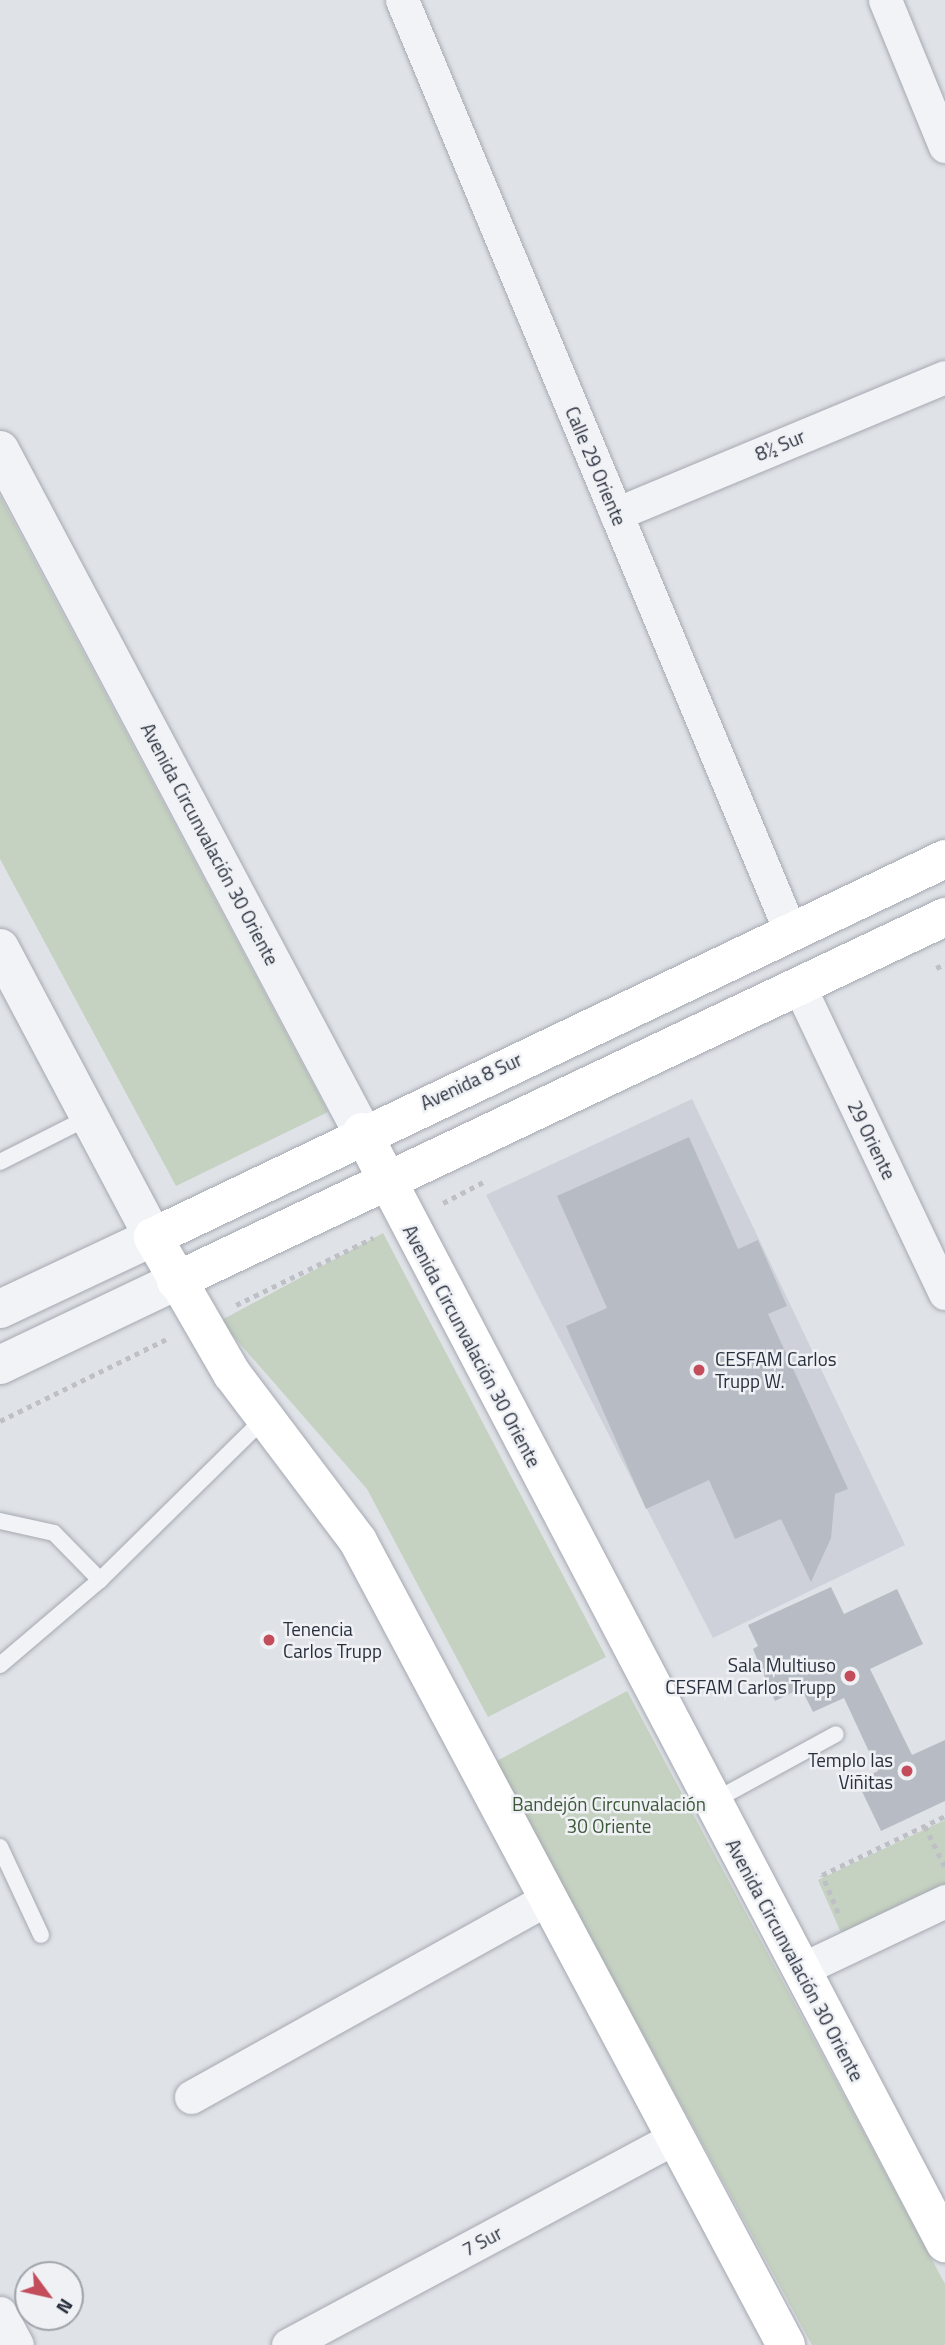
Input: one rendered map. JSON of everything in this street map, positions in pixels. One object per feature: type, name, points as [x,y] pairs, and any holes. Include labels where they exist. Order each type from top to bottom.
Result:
[{"type":"main road","name":"Avenida 8 Sur","points":[[153,1237],[362,1132],[945,859]]},
{"type":"main road","points":[[176,1282],[387,1184],[945,916]]},
{"type":"main road","name":"Avenida Circunvalación 30 Oriente","points":[[362,1132],[945,2243]]},
{"type":"main road","points":[[153,1237],[200,1322],[358,1541],[786,2345]]},
{"type":"street","name":"Calle 29 Oriente","points":[[402,0],[791,933]]},
{"type":"street","points":[[885,0],[945,146]]},
{"type":"street","name":"8½ Sur","points":[[616,514],[945,377]]},
{"type":"street","name":"Avenida Circunvalación 30 Oriente","points":[[0,450],[362,1132]]},
{"type":"street","points":[[0,948],[153,1237]]},
{"type":"street","name":"29 Oriente","points":[[799,986],[945,1293]]},
{"type":"street","name":"Avenida 8 Sur","points":[[0,1309],[153,1237]]},
{"type":"street","points":[[0,1365],[176,1282]]},
{"type":"street","points":[[191,2097],[549,1898]]},
{"type":"street","points":[[800,1970],[945,1901]]},
{"type":"street","name":"7 Sur","points":[[288,2345],[676,2137]]},
{"type":"street","points":[[0,2313],[17,2345]]},
{"type":"lane","points":[[0,1162],[89,1117]]},
{"type":"lane","points":[[0,1665],[100,1580],[266,1417]]},
{"type":"lane","points":[[0,1521],[54,1533],[100,1580]]},
{"type":"lane","points":[[712,1803],[836,1734]]},
{"type":"lane","points":[[0,1847],[41,1935]]},
{"type":"path","points":[[926,972],[945,964]]},
{"type":"path","points":[[0,1421],[407,1222],[491,1178]]},
{"type":"path","points":[[853,1945],[822,1875],[945,1816]]},
{"type":"path","points":[[925,1826],[945,1868]]},
{"type":"shaded area","name":"CESFAM Carlos Trupp W.","points":[[692,1099],[905,1545],[713,1638],[486,1195]]},
{"type":"green space","points":[[0,496],[328,1112],[176,1186],[0,859]]},
{"type":"green space","points":[[383,1233],[606,1657],[488,1717],[367,1489],[220,1321]]},
{"type":"green space","name":"Bandejón Circunvalación 30 Oriente","points":[[627,1691],[945,2284],[945,2345],[812,2345],[495,1762]]},
{"type":"green space","points":[[945,1820],[945,1889],[842,1935],[818,1880]]},
{"type":"building","name":"CESFAM Carlos Trupp W.","points":[[689,1137],[738,1249],[758,1240],[787,1306],[768,1314],[848,1489],[835,1494],[831,1538],[811,1582],[781,1519],[735,1539],[709,1480],[646,1509],[566,1326],[607,1308],[557,1196]]},
{"type":"building","points":[[831,1587],[844,1614],[897,1589],[923,1644],[870,1669],[912,1755],[945,1740],[945,1801],[881,1831],[857,1781],[878,1771],[844,1698],[813,1712],[801,1688],[775,1701],[753,1649],[758,1646],[748,1625]]},
{"type":"place","name":"CESFAM Carlos Trupp W.","points":[[699,1370]]},
{"type":"place","name":"Tenencia Carlos Trupp","points":[[269,1640]]},
{"type":"place","name":"Sala Multiuso CESFAM Carlos Trupp","points":[[850,1676]]},
{"type":"place","name":"Templo las Viñitas","points":[[907,1771]]}]
